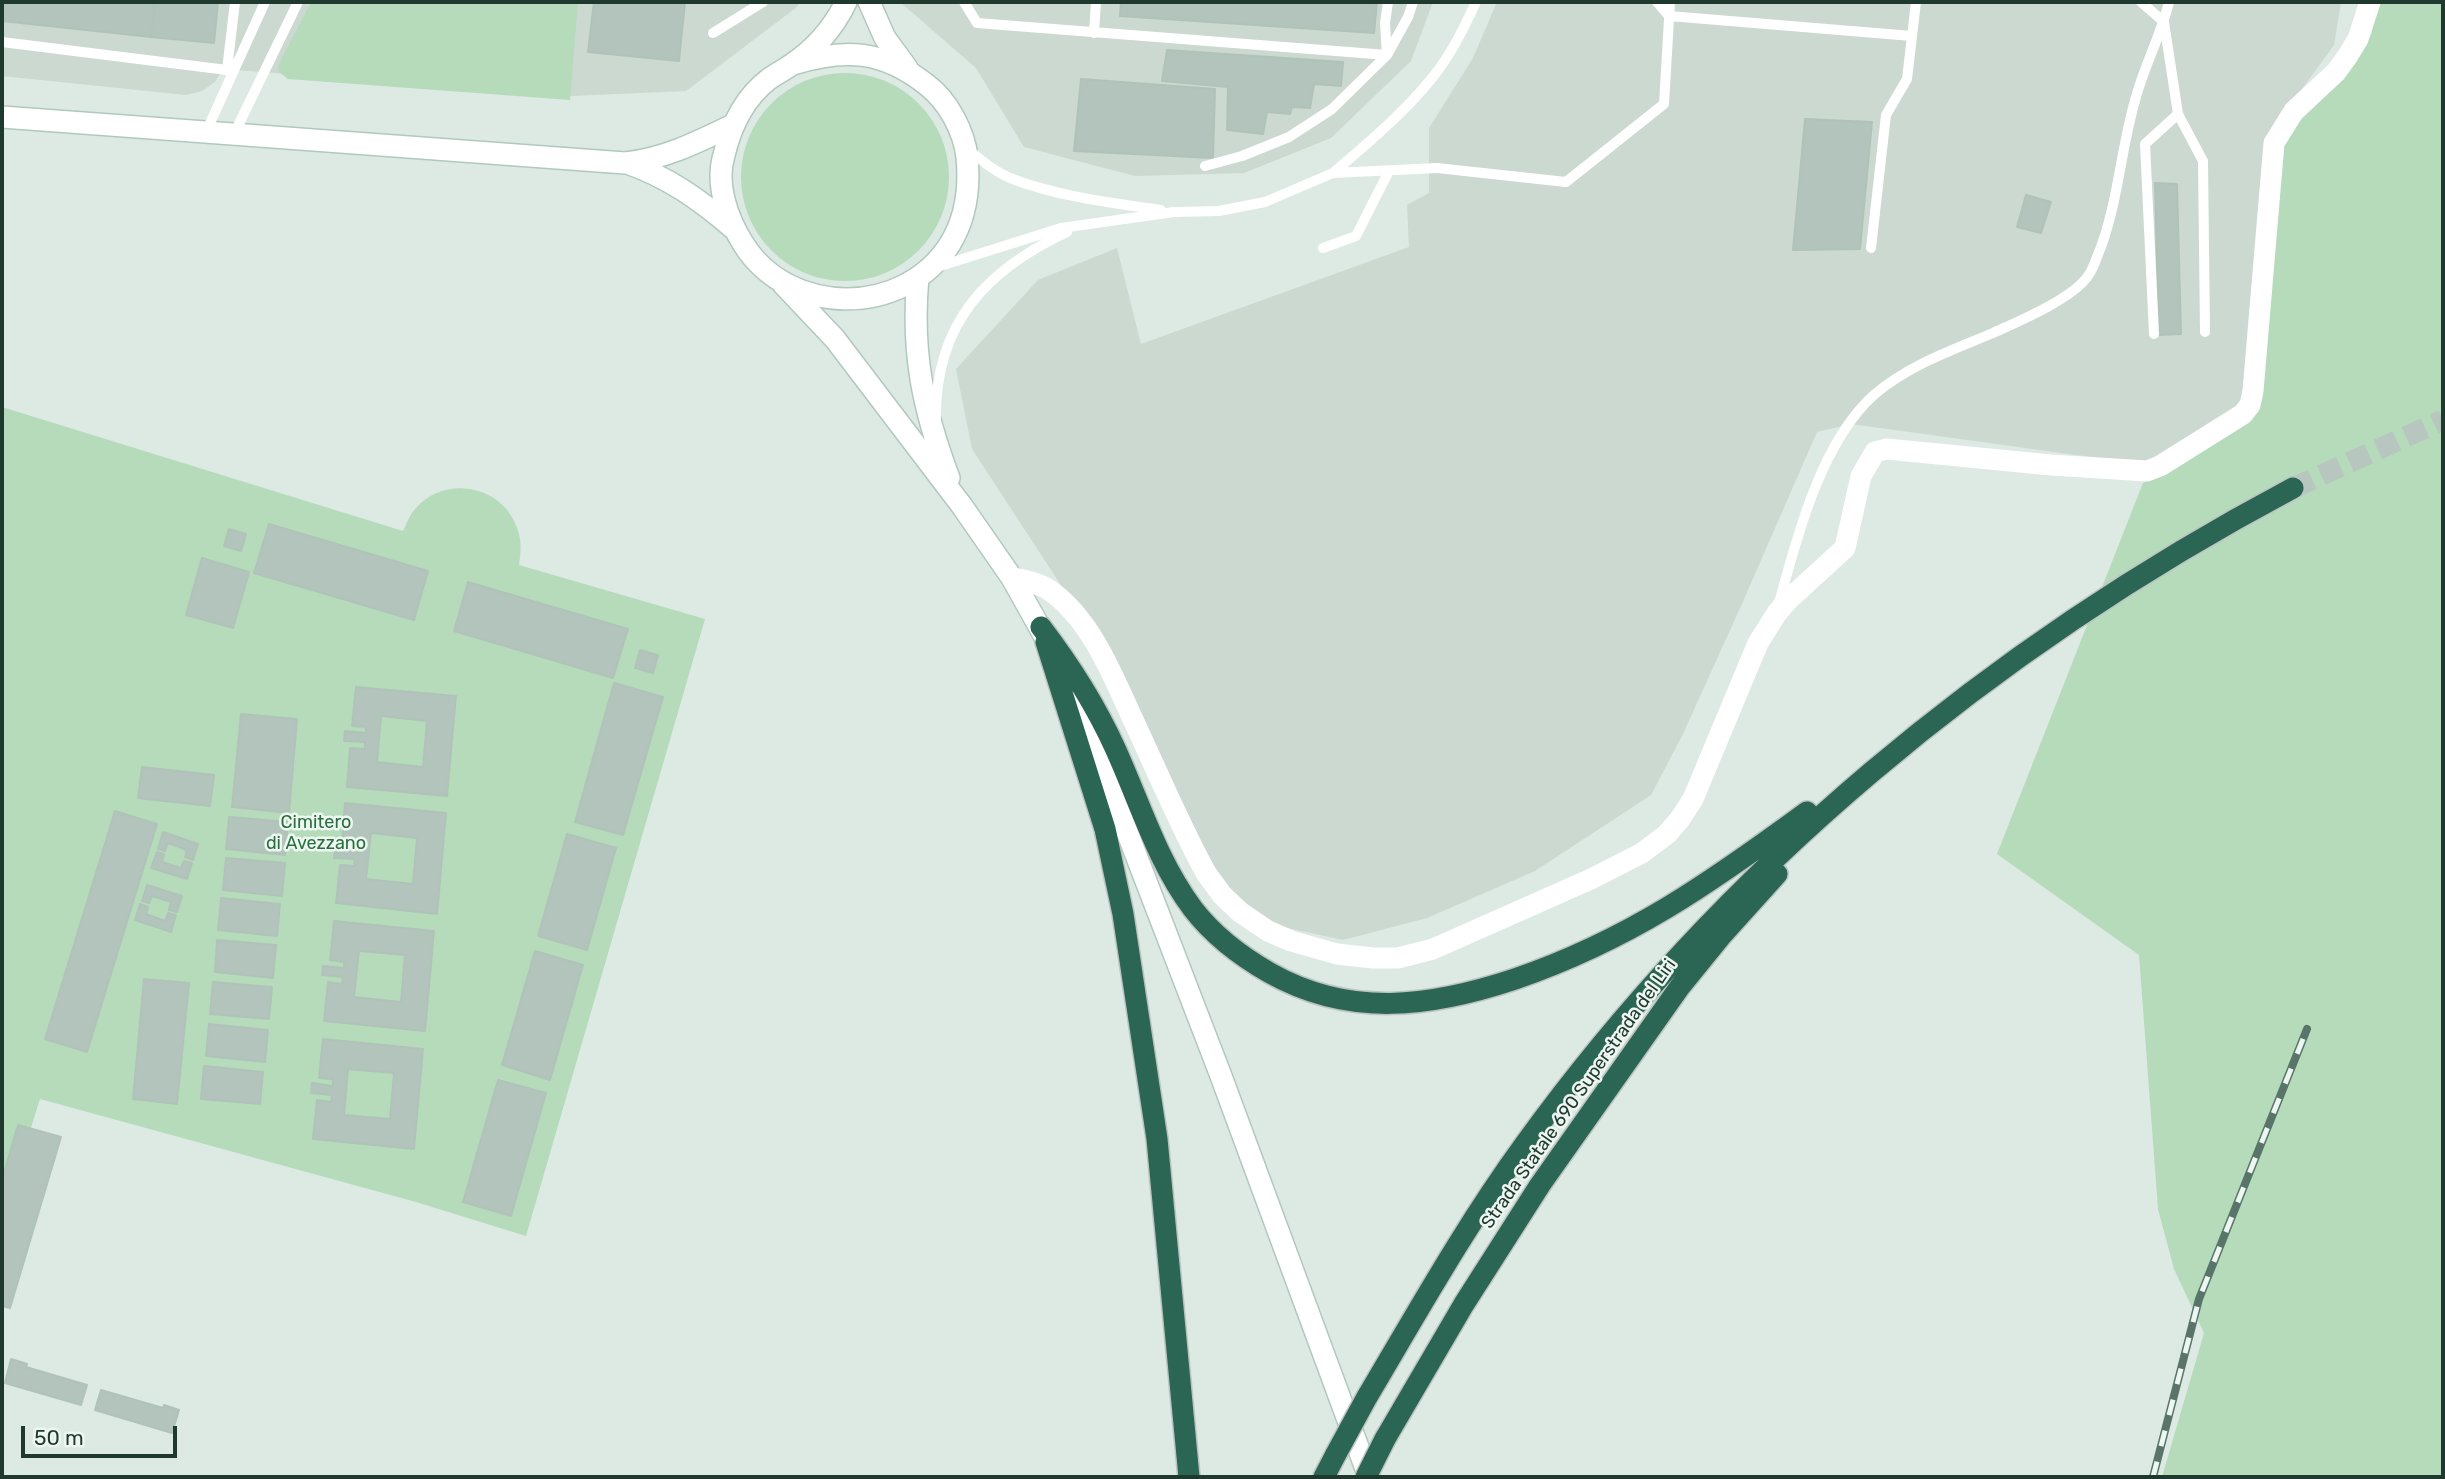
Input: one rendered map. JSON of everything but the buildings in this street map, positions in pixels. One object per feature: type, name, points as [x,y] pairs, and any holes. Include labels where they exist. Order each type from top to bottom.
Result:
[{"type":"highway","name":"Strada Statale 690 Superstrada del Liri","points":[[1324,1477],[1367,1397],[1456,1245],[1524,1146],[1571,1083],[1644,995],[1717,914],[1817,820],[1939,717],[2024,653],[2107,596],[2293,488]]},
{"type":"highway","points":[[1041,627],[1089,697],[1117,751],[1159,854],[1170,876],[1195,912],[1228,944],[1272,974],[1312,992],[1364,1003],[1419,1003],[1461,995],[1549,967],[1606,942],[1649,920],[1715,878],[1939,717]]},
{"type":"highway","points":[[1041,627],[1105,829],[1120,898],[1157,1139],[1189,1477]]},
{"type":"highway","name":"Strada Statale 690 Superstrada del Liri","points":[[1368,1477],[1385,1439],[1464,1304],[1540,1185],[1679,988],[1768,883],[1939,717]]},
{"type":"main road","points":[[846,2],[830,29],[793,64],[768,79],[748,100],[733,125],[722,159],[723,194],[733,228],[753,260],[783,284],[835,339],[962,506],[1041,627],[1076,702],[1226,1088],[1368,1477]]},
{"type":"main road","points":[[869,2],[885,38],[908,70]]},
{"type":"main road","points":[[1012,579],[1031,582],[1052,592],[1069,608],[1090,636],[1113,676],[1201,864],[1228,901],[1257,924],[1291,941],[1337,954],[1398,958],[1433,949],[1583,883],[1630,859],[1660,840],[1680,819],[1693,799],[1758,643],[1777,613],[1798,590],[1845,548],[1861,476],[1869,459],[1881,449],[2147,471],[2160,466],[2243,414],[2250,405],[2253,391],[2274,143],[2294,111],[2336,72],[2347,57],[2358,39],[2370,2]]},
{"type":"main road","points":[[783,284],[816,297],[852,300],[886,294],[923,273],[950,244],[964,214],[969,180],[965,147],[954,116],[934,90],[908,70],[881,58],[851,53],[822,55],[793,64]]},
{"type":"main road","points":[[6,118],[625,163],[667,155],[733,125]]},
{"type":"main road","points":[[625,163],[648,170],[691,194],[733,228]]},
{"type":"main road","points":[[923,273],[915,313],[916,350],[927,411],[938,448],[962,506]]},
{"type":"lane","points":[[2,42],[227,70],[235,2]]},
{"type":"lane","points":[[206,132],[265,2]]},
{"type":"lane","points":[[234,134],[298,2]]},
{"type":"lane","points":[[713,33],[763,2]]},
{"type":"lane","points":[[964,2],[977,23],[1387,55]]},
{"type":"lane","points":[[1094,33],[1096,2]]},
{"type":"lane","points":[[1387,55],[1385,23],[1388,2]]},
{"type":"lane","points":[[1205,166],[1242,156],[1289,137],[1332,109],[1387,55],[1408,17],[1413,2]]},
{"type":"lane","points":[[923,273],[1029,237],[1083,225],[1174,212],[1219,211],[1265,202],[1334,173],[1389,124],[1433,77],[1462,33],[1476,2]]},
{"type":"lane","points":[[1657,2],[1670,16],[1912,36]]},
{"type":"lane","points":[[1334,173],[1437,168],[1566,183],[1664,104],[1670,2]]},
{"type":"lane","points":[[1871,248],[1886,115],[1907,79],[1916,2]]},
{"type":"lane","points":[[2141,2],[2164,22],[2178,114],[2203,161],[2205,331]]},
{"type":"lane","points":[[1777,613],[1796,541],[1825,463],[1839,438],[1864,404],[1905,373],[2036,313],[2088,276],[2112,216],[2136,96],[2169,2]]},
{"type":"lane","points":[[2154,334],[2145,144],[2178,114]]},
{"type":"lane","points":[[965,147],[987,165],[1008,177],[1037,187],[1174,212]]},
{"type":"lane","points":[[1323,248],[1356,236],[1389,171]]},
{"type":"lane","points":[[938,448],[936,414],[939,378],[948,342],[963,312],[983,287],[1007,266],[1038,245],[1083,225]]},
{"type":"shaded area","points":[[2,2],[800,2],[686,91],[571,96],[223,69],[215,82],[202,91],[186,95],[2,76]]},
{"type":"shaded area","points":[[900,2],[1433,2],[1411,61],[1331,138],[1244,173],[1135,176],[1024,147],[976,68]]},
{"type":"shaded area","points":[[1497,2],[2341,2],[2334,45],[2266,138],[2246,401],[2149,465],[1851,424],[1817,432],[1682,736],[1651,795],[1535,871],[1427,918],[1343,940],[1260,922],[1203,866],[1085,622],[972,449],[956,369],[1038,280],[1117,248],[1141,344],[1409,247],[1407,205],[1429,193],[1429,128],[1473,58]]},
{"type":"green space","points":[[311,2],[578,2],[570,100],[288,79],[279,72],[278,66]]},
{"type":"green space","points":[[2378,2],[2443,2],[2443,1477],[2162,1477],[2204,1333],[2174,1269],[2158,1209],[2139,955],[1997,854],[2143,483],[2244,423],[2279,141],[2344,78],[2371,35]]},
{"type":"green space","points":[[845,73],[885,81],[918,104],[941,137],[949,177],[941,217],[918,250],[885,273],[845,281],[805,273],[772,250],[749,217],[741,177],[749,137],[772,104],[805,81]]},
{"type":"green space","name":"Cimitero di Avezzano","points":[[2,407],[403,531],[414,510],[428,497],[457,488],[472,489],[500,502],[510,514],[520,537],[519,565],[705,619],[526,1236],[416,1202],[40,1099],[2,1220]]},
{"type":"tunnel","points":[[2293,488],[2443,420]]},
{"type":"railway","points":[[2153,1477],[2199,1299],[2307,1029]]}]
